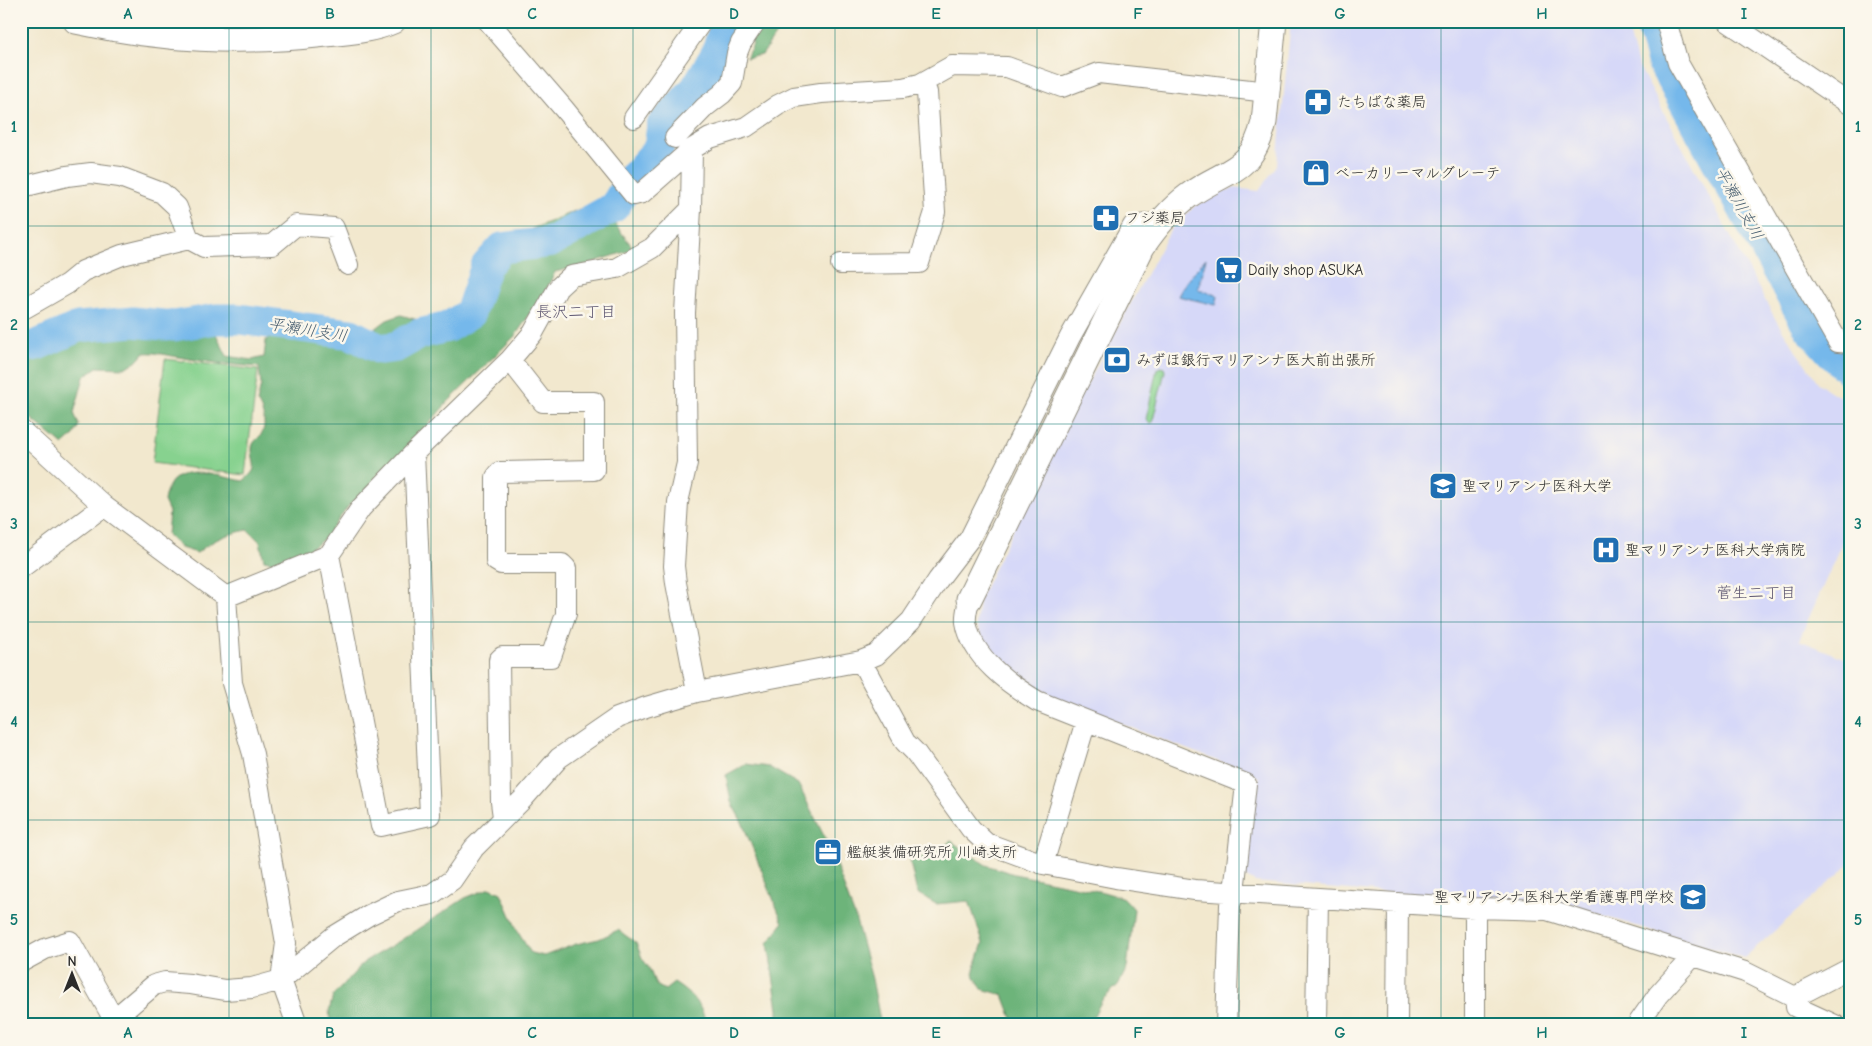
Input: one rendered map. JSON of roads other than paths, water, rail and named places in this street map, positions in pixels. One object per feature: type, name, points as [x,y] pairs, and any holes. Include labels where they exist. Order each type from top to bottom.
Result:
[{"type":"street","points":[[89,23],[143,34],[228,41],[348,32],[394,21]]},
{"type":"street","points":[[488,21],[564,109],[634,195],[642,193],[692,149],[710,138],[746,127],[778,104],[794,98],[821,93],[903,88],[920,84],[952,66],[1007,67],[1062,87],[1099,72],[1268,92]]},
{"type":"street","points":[[634,118],[702,21]]},
{"type":"street","points":[[675,138],[705,107],[722,94],[732,82],[741,43],[756,21]]},
{"type":"street","points":[[1226,1025],[1230,905],[1234,892],[1246,784],[1037,701],[1000,674],[977,649],[966,621],[969,599],[1137,255],[1159,222],[1188,196],[1236,169],[1251,156],[1260,137],[1268,92],[1274,21]]},
{"type":"street","points":[[1666,21],[1678,64],[1838,342],[1851,344]]},
{"type":"street","points":[[1727,21],[1851,105]]},
{"type":"street","points":[[841,264],[918,263],[935,212],[927,92],[920,84]]},
{"type":"street","points":[[692,149],[691,209],[685,313],[687,463],[678,502],[674,566],[697,692]]},
{"type":"street","points":[[21,185],[26,186],[66,176],[91,174],[120,177],[162,193],[177,207],[189,239]]},
{"type":"street","points":[[226,597],[329,554],[362,508],[414,453],[510,360],[532,333],[558,288],[571,276],[617,268],[652,248],[691,209]]},
{"type":"street","points":[[21,962],[45,949],[70,942],[110,1022],[154,985],[165,982],[225,990],[252,988],[281,980],[333,937],[369,915],[398,901],[432,894],[452,880],[474,848],[523,799],[559,758],[617,718],[697,692],[860,661],[876,655],[911,621],[938,580],[970,538],[1070,337],[1133,226],[1159,222]]},
{"type":"street","points":[[25,308],[68,284],[83,272],[122,255],[189,239],[204,246],[272,245],[296,225],[334,228],[348,265]]},
{"type":"street","points":[[503,817],[501,802],[500,660],[502,657],[551,657],[566,614],[566,568],[562,564],[501,564],[496,561],[496,476],[500,472],[594,470],[594,402],[543,402],[510,360]]},
{"type":"street","points":[[21,430],[104,506],[226,597],[232,683],[253,754],[286,943],[281,980],[297,1025]]},
{"type":"street","points":[[329,554],[381,826],[430,815],[414,453]]},
{"type":"street","points":[[21,568],[104,506]]},
{"type":"street","points":[[860,661],[905,742],[915,752],[971,829],[986,843],[1043,864],[1116,878],[1196,890],[1475,908],[1547,910],[1677,949],[1693,956],[1745,972],[1795,997]]},
{"type":"street","points":[[1043,864],[1086,721]]},
{"type":"street","points":[[1316,1025],[1318,898]]},
{"type":"street","points":[[1396,1025],[1398,903]]},
{"type":"street","points":[[1475,908],[1475,1025]]},
{"type":"street","points":[[1636,1025],[1658,995],[1693,956]]},
{"type":"street","points":[[1795,997],[1851,968]]},
{"type":"street","points":[[1795,997],[1796,1007],[1835,1025]]},
{"type":"water","points":[[1206,258],[1198,289],[1218,296],[1216,305],[1178,296],[1186,282]]},
{"type":"waterway","name":"平瀬川支川","points":[[21,348],[37,345],[78,327],[133,322],[174,326],[216,319],[239,319],[351,334],[380,349],[396,347],[419,334],[448,327],[470,313],[486,266],[502,248],[551,242],[614,207],[632,178],[659,148],[662,125],[695,89],[716,54],[722,35],[732,21]]},
{"type":"waterway","name":"平瀬川支川","points":[[1650,21],[1663,64],[1809,328],[1851,372]]},
{"type":"place","name":"たちばな薬局","points":[[1318,102]]},
{"type":"place","name":"ベーカリーマルグレーテ","points":[[1316,173]]},
{"type":"place","name":"フジ薬局","points":[[1106,218]]},
{"type":"place","name":"Daily shop ASUKA","points":[[1229,270]]},
{"type":"place","name":"みずほ銀行マリアンナ医大前出張所","points":[[1117,360]]},
{"type":"place","name":"聖マリアンナ医科大学","points":[[1443,486]]},
{"type":"place","name":"聖マリアンナ医科大学病院","points":[[1606,550]]},
{"type":"place","name":"艦艇装備研究所 川崎支所","points":[[828,852]]},
{"type":"place","name":"聖マリアンナ医科大学看護専門学校","points":[[1693,897]]},
{"type":"district","name":"長沢二丁目","points":[[576,311]]},
{"type":"district","name":"菅生二丁目","points":[[1756,592]]}]
